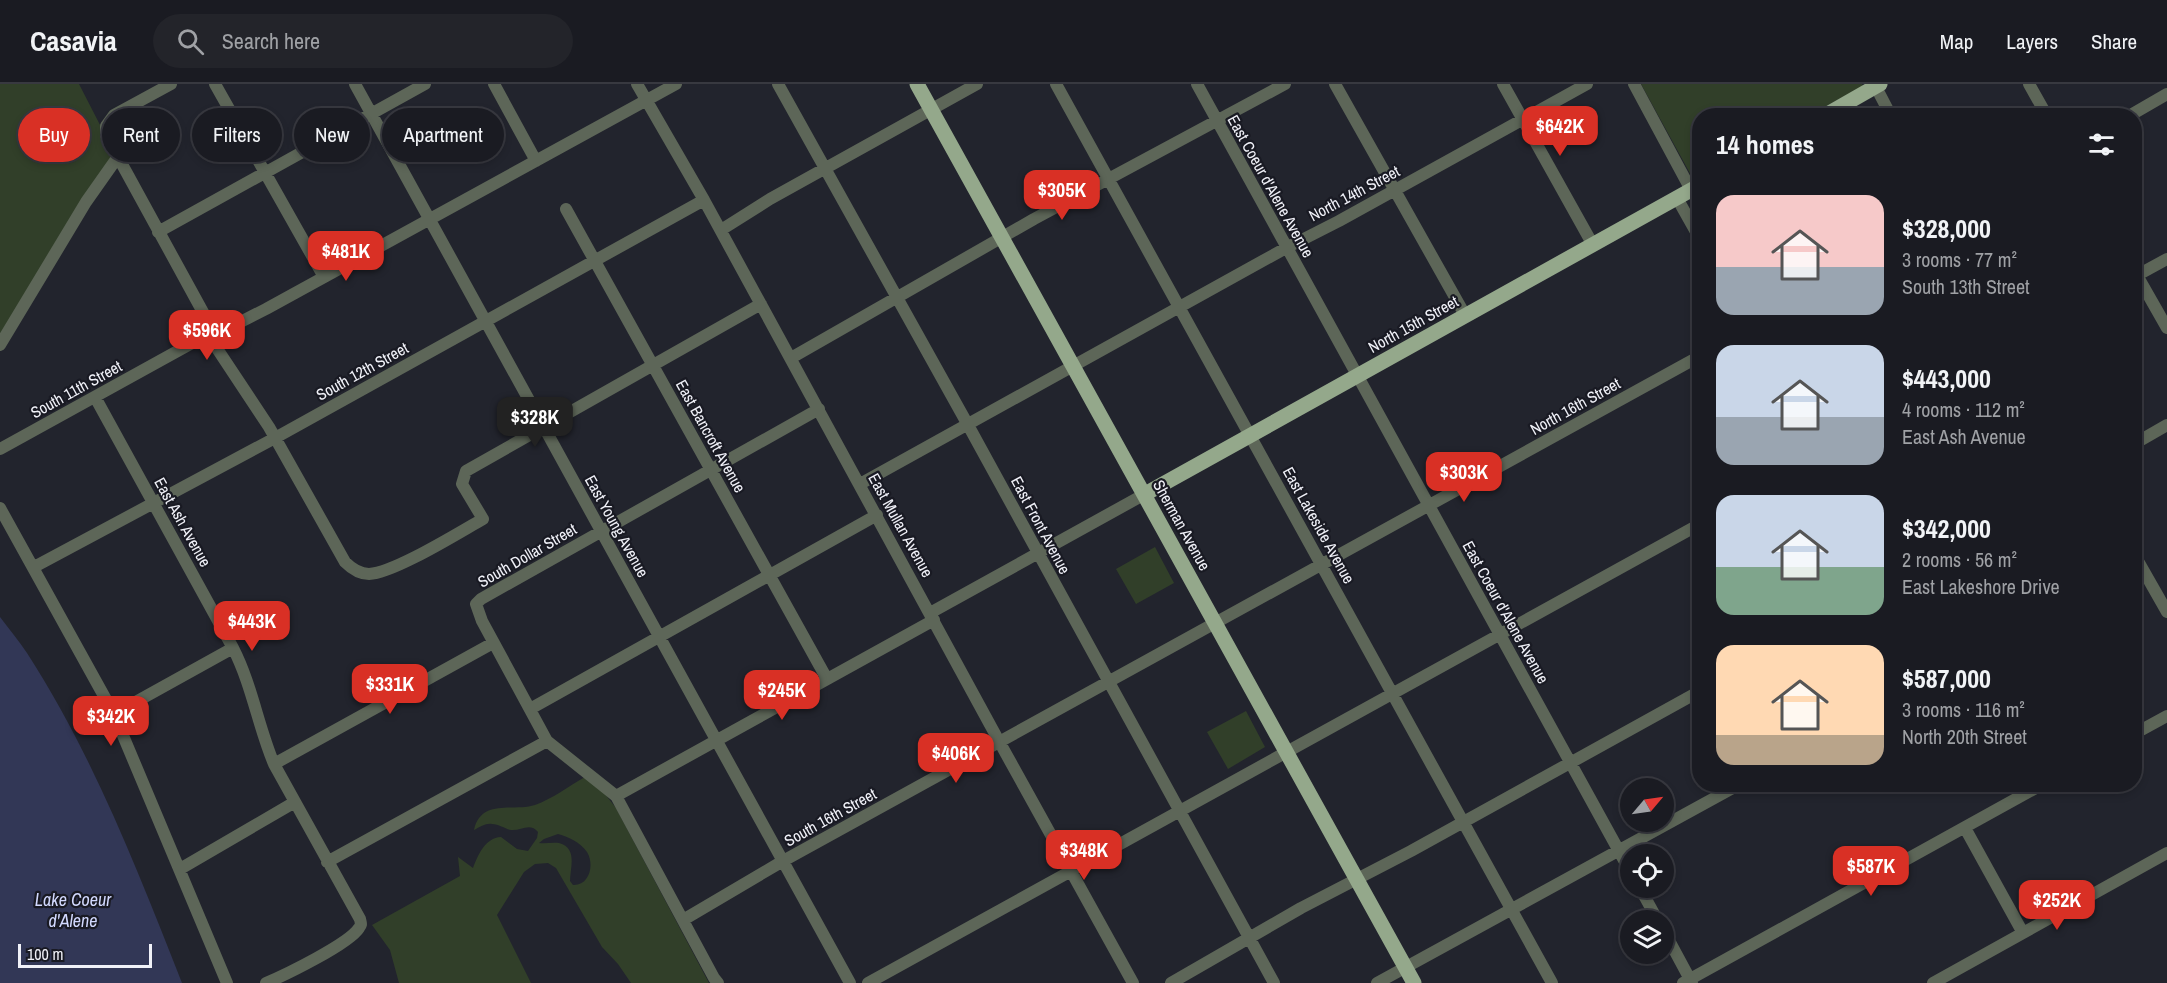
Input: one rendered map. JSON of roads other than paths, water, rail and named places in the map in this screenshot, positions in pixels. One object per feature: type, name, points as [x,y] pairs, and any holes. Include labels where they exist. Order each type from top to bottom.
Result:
[{"type":"main road","name":"Sherman Avenue","points":[[917,84],[1414,983]]},
{"type":"main road","points":[[1838,108],[1878,85]]},
{"type":"main road","name":"North 15th Street","points":[[1144,494],[1692,189]]},
{"type":"street","points":[[127,108],[171,84]]},
{"type":"street","points":[[215,84],[324,277]]},
{"type":"street","name":"East Young Avenue","points":[[355,84],[850,983]]},
{"type":"street","points":[[158,232],[425,84]]},
{"type":"street","points":[[494,84],[536,161]]},
{"type":"street","name":"East Mullan Avenue","points":[[637,84],[721,230],[1133,983]]},
{"type":"street","name":"South 11th Street","points":[[0,449],[203,337],[221,332],[324,277],[676,84]]},
{"type":"street","name":"East Front Avenue","points":[[778,84],[1274,983]]},
{"type":"street","points":[[721,230],[825,168],[977,84]]},
{"type":"street","name":"East Lakeside Avenue","points":[[1056,84],[1552,983]]},
{"type":"street","name":"East Coeur d'Alene Avenue","points":[[1197,84],[1620,852]]},
{"type":"street","points":[[791,358],[1002,238],[1285,84]]},
{"type":"street","points":[[1335,84],[1465,315]]},
{"type":"street","points":[[1503,84],[1593,245]]},
{"type":"street","name":"North 14th Street","points":[[860,484],[1587,84]]},
{"type":"street","points":[[1634,84],[1692,182]]},
{"type":"street","points":[[2029,84],[2042,108]]},
{"type":"street","points":[[1878,85],[1888,108]]},
{"type":"street","points":[[2142,108],[2167,94]]},
{"type":"street","points":[[0,345],[86,202],[114,162]]},
{"type":"street","points":[[119,162],[210,326],[214,344],[275,438],[345,562],[361,573],[372,574],[389,569],[483,519],[462,484],[466,471],[761,304]]},
{"type":"street","points":[[1677,198],[1692,225]]},
{"type":"street","name":"South 12th Street","points":[[34,567],[275,438],[704,200]]},
{"type":"street","name":"East Bancroft Avenue","points":[[566,209],[827,679]]},
{"type":"street","points":[[2142,271],[2167,259]]},
{"type":"street","points":[[2142,286],[2167,328]]},
{"type":"street","name":"North 16th Street","points":[[1214,623],[1692,360]]},
{"type":"street","name":"East Ash Avenue","points":[[94,397],[233,648],[247,680],[274,764],[360,919],[361,924],[358,930],[346,939],[266,983]]},
{"type":"street","name":"South Dollar Street","points":[[493,643],[476,607],[481,599],[819,409]]},
{"type":"street","points":[[2142,439],[2167,425]]},
{"type":"street","points":[[616,796],[827,679],[1037,554],[1144,494]]},
{"type":"street","points":[[0,508],[114,714],[227,983]]},
{"type":"street","points":[[530,709],[877,515]]},
{"type":"street","points":[[868,983],[1692,528]]},
{"type":"street","points":[[2142,569],[2167,612]]},
{"type":"street","name":"South 16th Street","points":[[683,920],[783,861],[1214,623]]},
{"type":"street","points":[[274,764],[493,643],[547,741],[616,796],[718,983]]},
{"type":"street","points":[[114,714],[233,648]]},
{"type":"street","points":[[1171,983],[1692,695]]},
{"type":"street","points":[[2142,730],[2167,716]]},
{"type":"street","points":[[327,862],[547,741]]},
{"type":"street","points":[[1634,844],[1726,792]]},
{"type":"street","points":[[1674,951],[1689,982],[2029,792]]},
{"type":"street","points":[[180,869],[295,802]]},
{"type":"street","points":[[1965,828],[2023,933]]},
{"type":"street","points":[[1377,983],[1620,852]]},
{"type":"street","points":[[1933,983],[2167,853]]},
{"type":"water","name":"Lake Coeur d'Alene","points":[[0,617],[27,653],[73,732],[113,814],[182,983],[0,983]]}]
